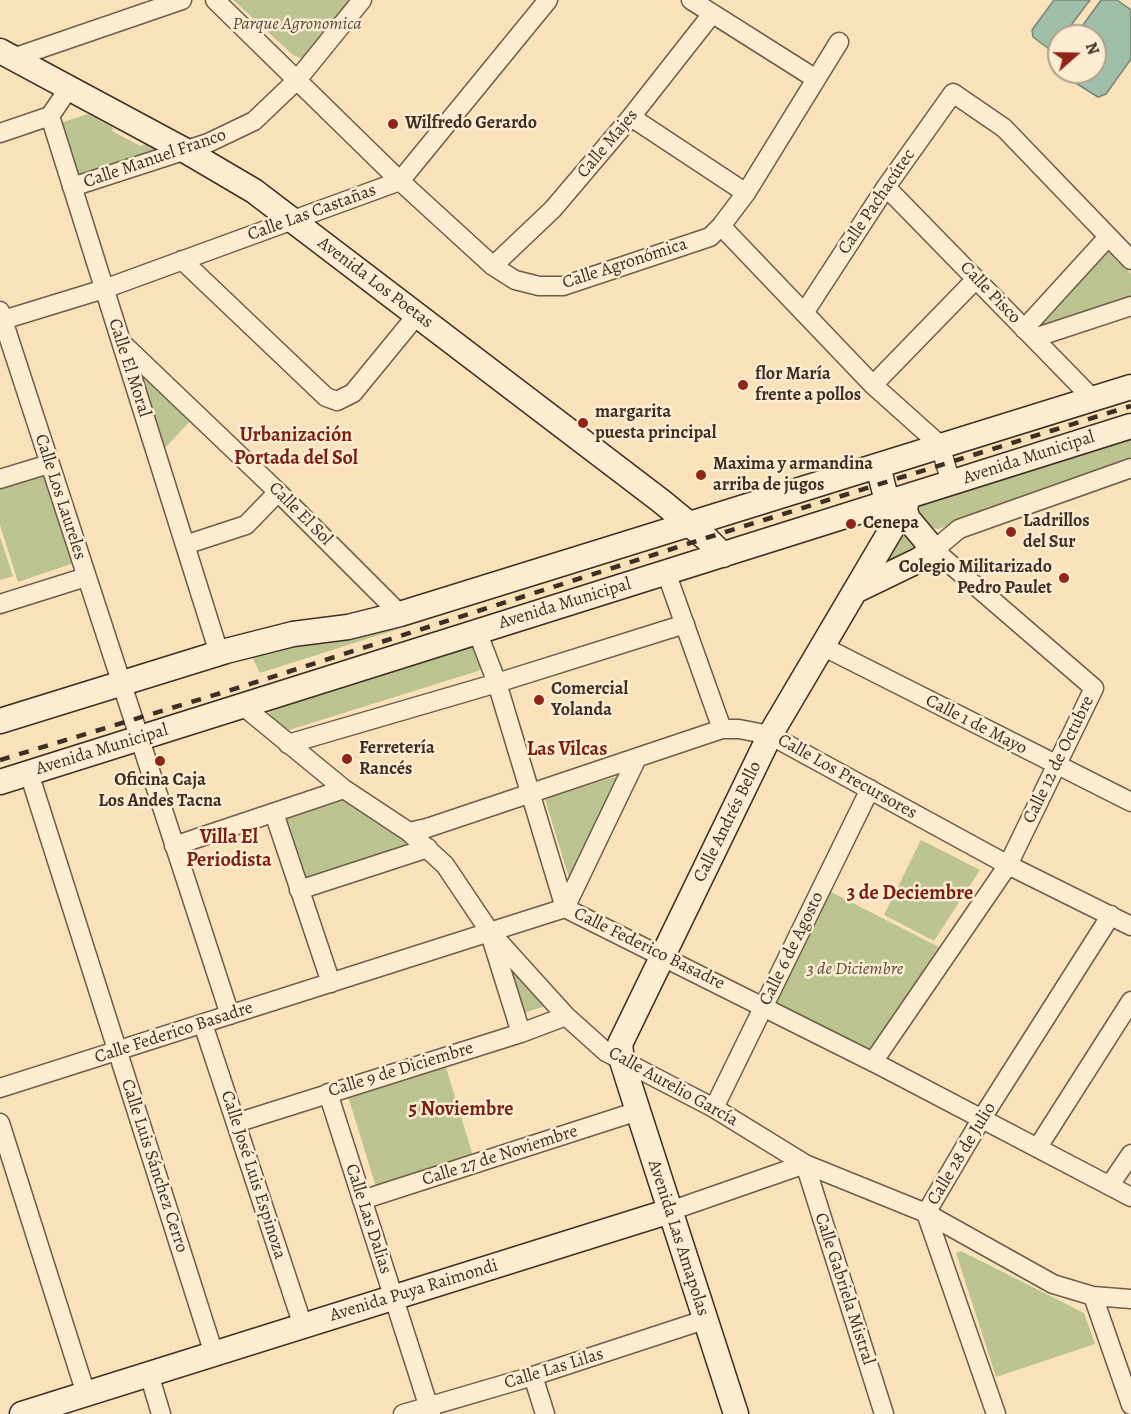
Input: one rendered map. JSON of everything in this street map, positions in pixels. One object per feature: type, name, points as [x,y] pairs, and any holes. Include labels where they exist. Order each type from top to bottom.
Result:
[{"type":"street","points":[[6,55],[182,0]]},
{"type":"street","name":"Calle Agronómica","points":[[215,0],[400,180],[494,266],[515,280],[539,286],[563,286],[710,237],[747,193],[839,42]]},
{"type":"street","name":"Calle Manuel Franco","points":[[72,187],[186,151],[225,136],[254,121],[297,80],[362,0]]},
{"type":"street","name":"Calle Las Castañas","points":[[1,316],[104,289],[400,180],[548,0]]},
{"type":"street","points":[[691,0],[816,79]]},
{"type":"street","name":"Calle Majes","points":[[494,266],[553,209],[632,117],[712,14]]},
{"type":"street","name":"Avenida Los Poetas","points":[[6,55],[186,151],[254,191],[689,524],[723,555]]},
{"type":"street","points":[[0,133],[50,116],[69,88]]},
{"type":"street","name":"Calle Pachacútec","points":[[804,313],[886,186],[952,93],[1004,128],[1108,237]]},
{"type":"street","name":"Calle El Moral","points":[[50,116],[219,653]]},
{"type":"street","points":[[632,117],[747,193]]},
{"type":"street","name":"Calle Pisco","points":[[886,186],[1093,399]]},
{"type":"street","points":[[721,226],[873,385],[940,445],[951,483]]},
{"type":"street","points":[[1029,333],[1108,237],[1131,260]]},
{"type":"street","points":[[182,260],[327,397],[337,401],[353,393],[417,315]]},
{"type":"street","points":[[873,385],[976,279]]},
{"type":"street","points":[[1029,333],[1131,306]]},
{"type":"street","name":"Calle Los Laureles","points":[[1,316],[7,359],[49,464],[120,683]]},
{"type":"street","name":"Calle El Sol","points":[[121,342],[278,492],[400,614]]},
{"type":"street","name":"Avenida Municipal","points":[[0,721],[219,653],[293,634],[348,627],[400,614],[1131,387]]},
{"type":"street","name":"Avenida Municipal","points":[[0,782],[1131,426]]},
{"type":"street","points":[[0,479],[49,464]]},
{"type":"street","name":"Calle Andrés Bello","points":[[622,1061],[620,1044],[770,735],[891,530],[897,501],[878,466]]},
{"type":"street","points":[[855,591],[919,560],[959,529],[1131,468]]},
{"type":"street","points":[[185,545],[246,525],[278,492]]},
{"type":"street","name":"Calle 12 de Octubre","points":[[873,1062],[1008,865],[1094,688],[934,550],[908,519],[897,501]]},
{"type":"street","points":[[666,572],[722,729]]},
{"type":"street","points":[[0,604],[86,577]]},
{"type":"street","points":[[288,744],[497,683],[685,624]]},
{"type":"street","points":[[477,631],[497,683],[565,908]]},
{"type":"street","name":"Calle 1 de Mayo","points":[[822,646],[1131,802]]},
{"type":"street","points":[[120,683],[230,1015]]},
{"type":"street","name":"Calle Aurelio García","points":[[243,706],[344,789],[409,832],[428,848],[445,865],[489,932],[566,1016],[606,1052],[714,1108],[805,1164],[926,1213],[1053,1284],[1093,1296],[1131,1299]]},
{"type":"street","name":"Calle Los Precursores","points":[[409,832],[531,794],[722,729],[739,729],[770,735],[1008,865],[1131,926]]},
{"type":"street","points":[[565,908],[637,758]]},
{"type":"street","name":"Calle Luis Sánchez Cerro","points":[[29,772],[214,1354]]},
{"type":"street","points":[[174,846],[344,789]]},
{"type":"street","name":"Calle 6 de Agosto","points":[[714,1108],[870,789]]},
{"type":"street","points":[[274,813],[331,983]]},
{"type":"street","points":[[298,890],[428,848]]},
{"type":"street","name":"Calle Federico Basadre","points":[[0,1088],[565,908],[764,1006],[1131,1197]]},
{"type":"street","name":"Calle 28 de Julio","points":[[996,1414],[926,1213],[982,1118],[1112,915]]},
{"type":"street","points":[[489,932],[521,1033]]},
{"type":"street","points":[[1038,1147],[1131,1001]]},
{"type":"street","name":"Calle 9 de Diciembre","points":[[236,1122],[521,1033],[566,1016]]},
{"type":"street","name":"Calle José Luis Espinoza","points":[[203,1024],[303,1326]]},
{"type":"street","name":"Avenida Las Amapolas","points":[[622,1061],[736,1414]]},
{"type":"street","name":"Calle Las Dalias","points":[[328,1093],[430,1410]]},
{"type":"street","name":"Calle 27 de Noviembre","points":[[362,1200],[638,1111]]},
{"type":"street","points":[[0,1123],[86,1394]]},
{"type":"street","points":[[1110,1185],[1131,1154]]},
{"type":"street","name":"Avenida Puya Raimondi","points":[[36,1412],[149,1374],[670,1211],[805,1164]]},
{"type":"street","name":"Calle Gabriela Mistral","points":[[805,1164],[884,1414]]},
{"type":"street","points":[[1093,1296],[1131,1405]]},
{"type":"street","name":"Calle Las Lilas","points":[[403,1414],[430,1410],[704,1320]]},
{"type":"street","points":[[149,1374],[161,1414]]},
{"type":"street","points":[[533,1376],[545,1414]]},
{"type":"green space","name":"Parque Agronomica","points":[[233,0],[351,0],[302,59],[293,55]]},
{"type":"green space","points":[[88,114],[113,128],[112,131],[140,146],[146,144],[153,147],[156,152],[81,181],[76,176],[61,130],[63,122]]},
{"type":"green space","points":[[1107,249],[1131,274],[1131,302],[1036,333],[1033,327]]},
{"type":"green space","points":[[142,369],[193,418],[164,449],[141,375]]},
{"type":"green space","points":[[1131,394],[1131,401],[954,456],[952,449]]},
{"type":"green space","points":[[1131,433],[1131,457],[939,529],[928,527],[916,511],[921,502]]},
{"type":"green space","points":[[45,471],[74,563],[18,582],[0,525],[0,485]]},
{"type":"green space","points":[[904,534],[918,546],[919,550],[877,573],[900,535]]},
{"type":"green space","points":[[0,537],[13,576],[0,580]]},
{"type":"green space","points":[[684,538],[260,673],[250,653]]},
{"type":"green space","points":[[472,644],[476,647],[483,667],[478,671],[289,730],[276,724],[269,713],[275,706]]},
{"type":"green space","points":[[621,775],[569,878],[545,799]]},
{"type":"green space","points":[[351,798],[409,841],[401,847],[305,881],[286,819]]},
{"type":"green space","points":[[921,840],[980,870],[934,941],[884,915]]},
{"type":"green space","name":"3 de Diciembre","points":[[827,890],[939,947],[872,1049],[867,1050],[775,1006]]},
{"type":"green space","points":[[509,967],[545,1006],[524,1013]]},
{"type":"green space","points":[[444,1061],[473,1156],[376,1187],[347,1093]]},
{"type":"green space","points":[[961,1251],[1084,1313],[1095,1344],[996,1377],[956,1253]]},
{"type":"shaded area","points":[[1054,0],[1090,0],[1072,24],[1047,24],[1047,48],[1033,37],[1032,30]]},
{"type":"shaded area","points":[[1101,0],[1117,0],[1131,10],[1131,59],[1106,94],[1098,97],[1077,84],[1107,84],[1107,24],[1084,24]]},
{"type":"railway","points":[[0,760],[244,686],[706,538],[1131,406]]},
{"type":"place","name":"Wilfredo Gerardo","points":[[393,124]]},
{"type":"place","name":"flor María frente a pollos","points":[[743,385]]},
{"type":"place","name":"margarita puesta principal","points":[[583,423]]},
{"type":"place","name":"Maxima y armandina arriba de jugos","points":[[701,475]]},
{"type":"place","name":"Cenepa","points":[[851,524]]},
{"type":"place","name":"Ladrillos del Sur","points":[[1011,532]]},
{"type":"place","name":"Colegio Militarizado Pedro Paulet","points":[[1064,578]]},
{"type":"place","name":"Comercial Yolanda","points":[[539,700]]},
{"type":"place","name":"Ferretería Rancés","points":[[347,759]]},
{"type":"place","name":"Oficina Caja Los Andes Tacna","points":[[160,761]]},
{"type":"district","name":"Urbanización Portada del Sol","points":[[296,448]]},
{"type":"district","name":"Las Vilcas","points":[[567,750]]},
{"type":"district","name":"Villa El Periodista","points":[[229,850]]},
{"type":"district","name":"3 de Deciembre","points":[[910,894]]},
{"type":"district","name":"5 Noviembre","points":[[461,1110]]}]
